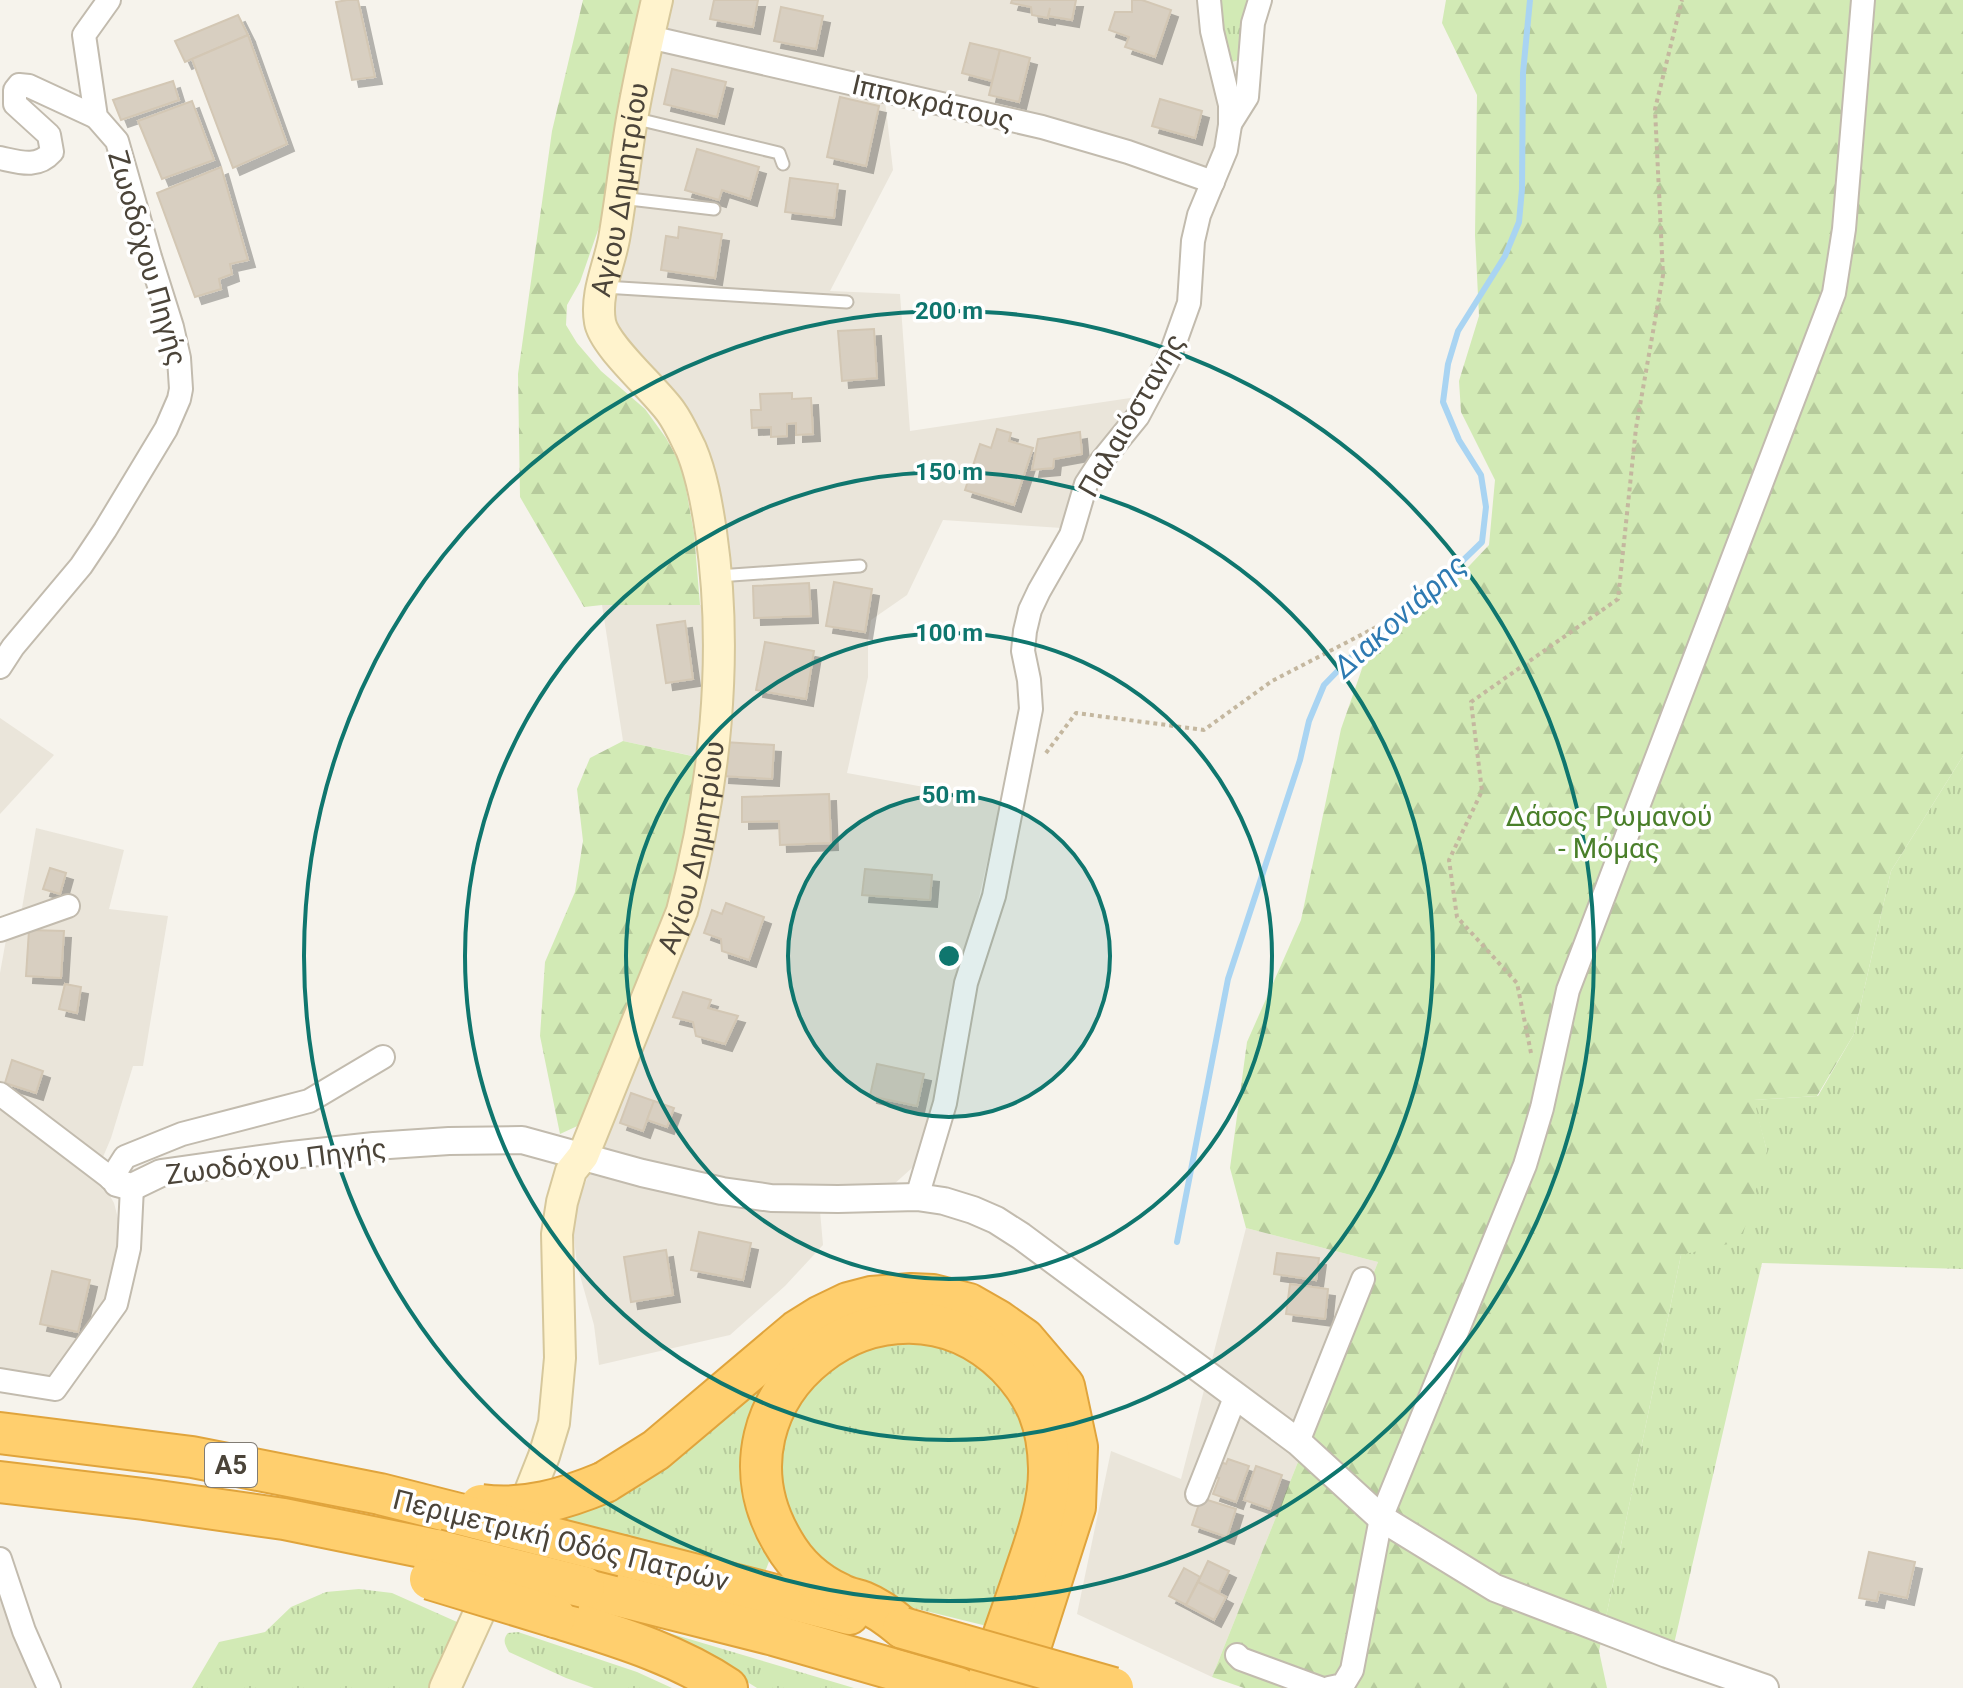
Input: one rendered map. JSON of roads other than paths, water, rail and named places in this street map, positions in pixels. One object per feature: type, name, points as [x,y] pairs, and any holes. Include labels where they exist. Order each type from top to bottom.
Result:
[{"type":"highway","points":[[463,1509],[538,1504],[605,1482],[656,1450],[797,1331],[848,1303],[889,1294],[933,1295],[969,1304],[1024,1339],[1064,1386],[1077,1447],[1075,1507],[1017,1688]]},
{"type":"highway","points":[[903,1628],[882,1611],[820,1584],[793,1558],[773,1524],[765,1499],[761,1452],[779,1395],[816,1356],[838,1341],[865,1329],[909,1323],[950,1330],[996,1355],[1030,1393],[1041,1415],[1047,1443],[1049,1472],[1044,1508],[1032,1554],[985,1688]]},
{"type":"highway","name":"Περιμετρική Οδός Πατρών","points":[[0,1433],[192,1457],[463,1509],[623,1556],[903,1628],[1113,1688]]},
{"type":"highway","name":"Περιμετρική Οδός Πατρών","points":[[0,1482],[284,1519],[433,1564],[584,1587],[666,1606],[958,1688]]},
{"type":"highway","points":[[433,1564],[555,1617],[645,1646],[727,1688]]},
{"type":"main road","name":"Αγίου Δημητρίου","points":[[445,1688],[507,1550],[554,1423],[560,1358],[557,1234],[562,1202],[571,1171],[583,1156],[682,911],[693,871],[709,778],[718,694],[718,576],[707,503],[692,452],[671,412],[608,341],[599,312],[601,286],[613,242],[633,118],[657,0]]},
{"type":"street","name":"Ζωοδόχου Πηγής","points":[[0,667],[81,566],[105,530],[166,429],[181,389],[179,358],[172,327],[117,141],[96,117],[84,35],[109,0]]},
{"type":"street","name":"Παλαιόστανης","points":[[917,1197],[945,1103],[966,983],[994,896],[1031,709],[1023,651],[1030,610],[1071,535],[1086,484],[1138,416],[1170,356],[1189,303],[1193,241],[1199,215],[1226,150],[1230,125],[1230,105],[1212,31],[1209,0]]},
{"type":"street","points":[[1230,125],[1247,97],[1253,23],[1260,0]]},
{"type":"street","points":[[1329,1688],[1343,1685],[1352,1670],[1381,1518],[1525,1165],[1542,1108],[1568,990],[1834,293],[1844,229],[1863,0]]},
{"type":"street","name":"Ιπποκράτους","points":[[649,37],[1042,127],[1128,152],[1213,182]]},
{"type":"street","points":[[0,158],[41,162],[52,152],[49,135],[15,104],[15,90],[19,85],[29,86],[96,117]]},
{"type":"street","points":[[0,930],[68,906]]},
{"type":"street","points":[[0,1380],[55,1389],[116,1304],[129,1248],[120,1183],[125,1157],[182,1134],[309,1101],[383,1057]]},
{"type":"street","points":[[0,1094],[120,1183]]},
{"type":"street","name":"Ζωοδόχου Πηγής","points":[[120,1183],[161,1173],[253,1159],[374,1146],[522,1140],[722,1191],[771,1198],[917,1197],[944,1201],[973,1210],[1009,1228],[1298,1442],[1381,1518],[1495,1588],[1765,1688]]},
{"type":"street","points":[[1298,1442],[1363,1279]]},
{"type":"street","points":[[1197,1494],[1236,1395]]},
{"type":"street","points":[[0,1559],[24,1631],[49,1688]]},
{"type":"street","points":[[1237,1655],[1320,1688]]},
{"type":"lane","points":[[633,118],[779,153],[783,164]]},
{"type":"lane","points":[[620,198],[714,209]]},
{"type":"lane","points":[[601,286],[847,302]]},
{"type":"lane","points":[[718,576],[860,566]]},
{"type":"waterway","name":"Διακονιάρης","points":[[1177,1242],[1228,979],[1300,760],[1309,721],[1324,685],[1358,650],[1415,607],[1482,542],[1486,507],[1481,475],[1459,440],[1443,402],[1448,364],[1458,331],[1505,256],[1519,222],[1523,73],[1530,0]]},
{"type":"park label","name":"Δάσος Ρωμανού - Μόμας","points":[[1609,832]]}]
